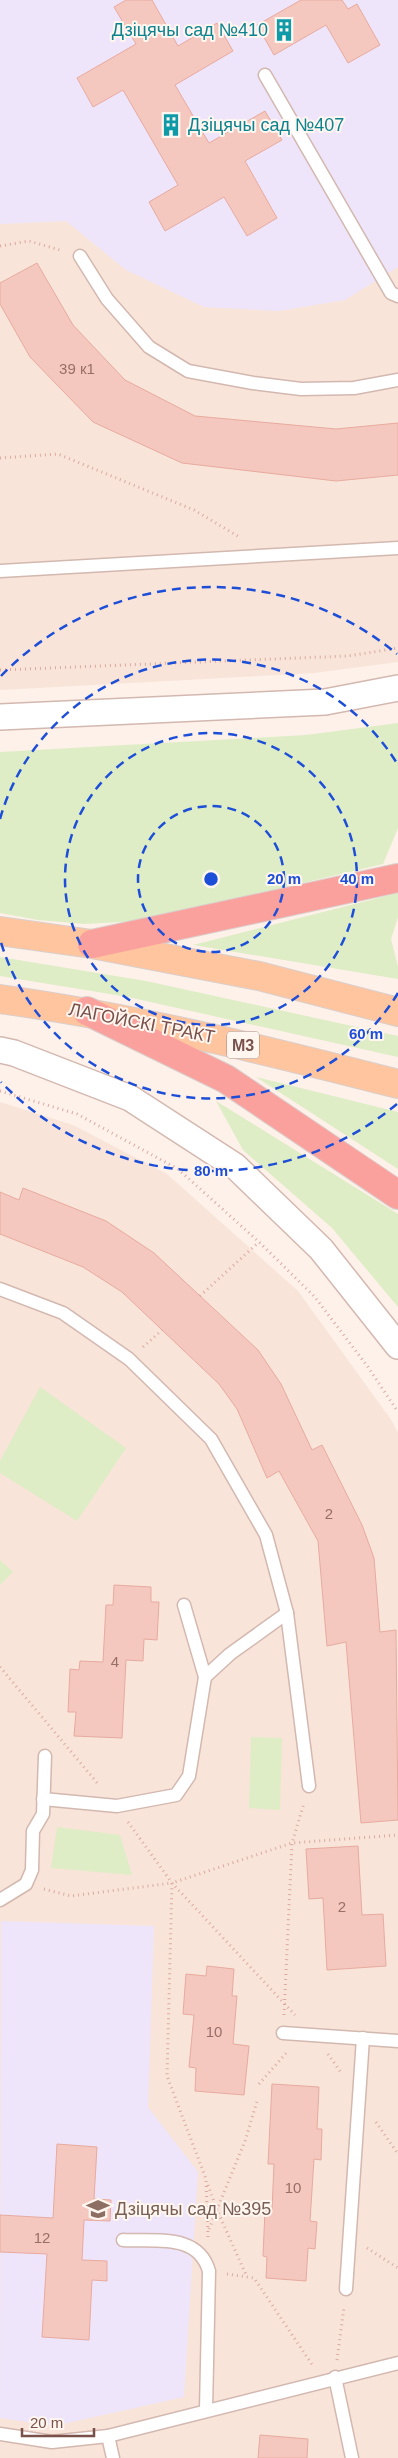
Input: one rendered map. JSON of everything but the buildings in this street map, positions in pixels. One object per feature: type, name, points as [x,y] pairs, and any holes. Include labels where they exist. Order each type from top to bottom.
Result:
[{"type":"highway","points":[[92,944],[398,878]]},
{"type":"highway","points":[[87,1011],[226,1079],[398,1195]]},
{"type":"main road","points":[[0,931],[92,944],[260,976],[398,1012]]},
{"type":"main road","name":"ЛАГОЙСКІ ТРАКТ","points":[[0,999],[87,1011],[230,1041],[398,1084]]},
{"type":"street","points":[[0,717],[325,702],[398,688]]},
{"type":"street","points":[[0,1050],[14,1053],[130,1098],[235,1166],[321,1249],[398,1346]]},
{"type":"lane","points":[[264,75],[390,294],[398,296]]},
{"type":"lane","points":[[80,256],[107,299],[149,347],[188,371],[253,383],[301,389],[354,388],[398,380]]},
{"type":"lane","points":[[0,571],[398,548]]},
{"type":"lane","points":[[0,1289],[63,1312],[129,1359],[211,1439],[266,1535],[287,1613],[309,1786]]},
{"type":"lane","points":[[43,1799],[117,1806],[176,1795],[189,1776],[205,1677],[184,1605]]},
{"type":"lane","points":[[205,1677],[230,1654],[287,1613]]},
{"type":"lane","points":[[0,1900],[26,1884],[32,1870],[34,1831],[43,1814],[45,1756]]},
{"type":"lane","points":[[283,2033],[398,2041]]},
{"type":"lane","points":[[346,2289],[362,2038]]},
{"type":"lane","points":[[123,2240],[183,2243],[194,2247],[206,2258],[209,2271],[206,2410]]},
{"type":"lane","points":[[0,2434],[52,2442],[108,2436],[398,2363]]},
{"type":"lane","points":[[329,2379],[352,2458]]},
{"type":"lane","points":[[108,2436],[113,2458]]},
{"type":"path","points":[[0,246],[29,241],[80,256]]},
{"type":"path","points":[[0,458],[58,454],[194,510],[270,556]]},
{"type":"path","points":[[0,670],[348,656],[398,648]]},
{"type":"path","points":[[0,1091],[77,1114],[178,1169],[259,1242],[314,1296],[368,1367],[398,1412]]},
{"type":"path","points":[[200,1296],[259,1242]]},
{"type":"path","points":[[129,1359],[162,1330]]},
{"type":"path","points":[[0,1668],[117,1806],[172,1883],[284,2005]]},
{"type":"path","points":[[283,2033],[292,1843],[309,1786]]},
{"type":"path","points":[[26,1884],[71,1896],[172,1883],[292,1843],[398,1835]]},
{"type":"path","points":[[172,1883],[167,2076],[217,2210],[247,2277]]},
{"type":"path","points":[[259,2084],[302,2034]]},
{"type":"path","points":[[359,2097],[398,2154]]},
{"type":"path","points":[[208,2232],[245,2141],[258,2098]]},
{"type":"path","points":[[206,2179],[209,2271],[254,2278],[329,2379]]},
{"type":"path","points":[[349,2237],[398,2268]]},
{"type":"path","points":[[329,2379],[346,2289]]},
{"type":"shaded area","points":[[0,0],[398,0],[398,662],[314,673],[0,690]]},
{"type":"shaded area","points":[[0,0],[398,0],[398,267],[345,300],[279,311],[204,307],[126,270],[66,221],[0,224]]},
{"type":"shaded area","points":[[0,1102],[73,1125],[167,1174],[298,1291],[392,1421],[398,1433],[398,2458],[0,2458]]},
{"type":"shaded area","name":"Дзіцячы сад №395","points":[[1,1921],[154,1926],[148,2107],[198,2172],[184,2397],[54,2426],[0,2418]]},
{"type":"green space","points":[[398,723],[398,828],[383,864],[141,921],[84,924],[38,920],[0,913],[0,752],[306,735]]},
{"type":"green space","points":[[398,893],[398,917],[391,939],[398,967],[398,979],[193,945]]},
{"type":"green space","points":[[0,957],[146,981],[398,1036],[398,1057],[128,997],[0,976]]},
{"type":"green space","points":[[256,1077],[398,1112],[398,1169]]},
{"type":"green space","points":[[216,1101],[398,1214],[398,1307],[332,1228],[243,1150]]},
{"type":"green space","points":[[40,1387],[126,1448],[77,1521],[0,1473],[0,1461]]},
{"type":"green space","points":[[0,1560],[13,1572],[0,1585]]},
{"type":"green space","points":[[251,1737],[282,1738],[280,1810],[249,1808]]},
{"type":"green space","points":[[57,1827],[120,1835],[132,1875],[51,1868]]},
{"type":"place","name":"Дзіцячы сад №410","points":[[284,30]]},
{"type":"place","name":"Дзіцячы сад №407","points":[[171,125]]},
{"type":"place","name":"Дзіцячы сад №395","points":[[98,2209]]}]
